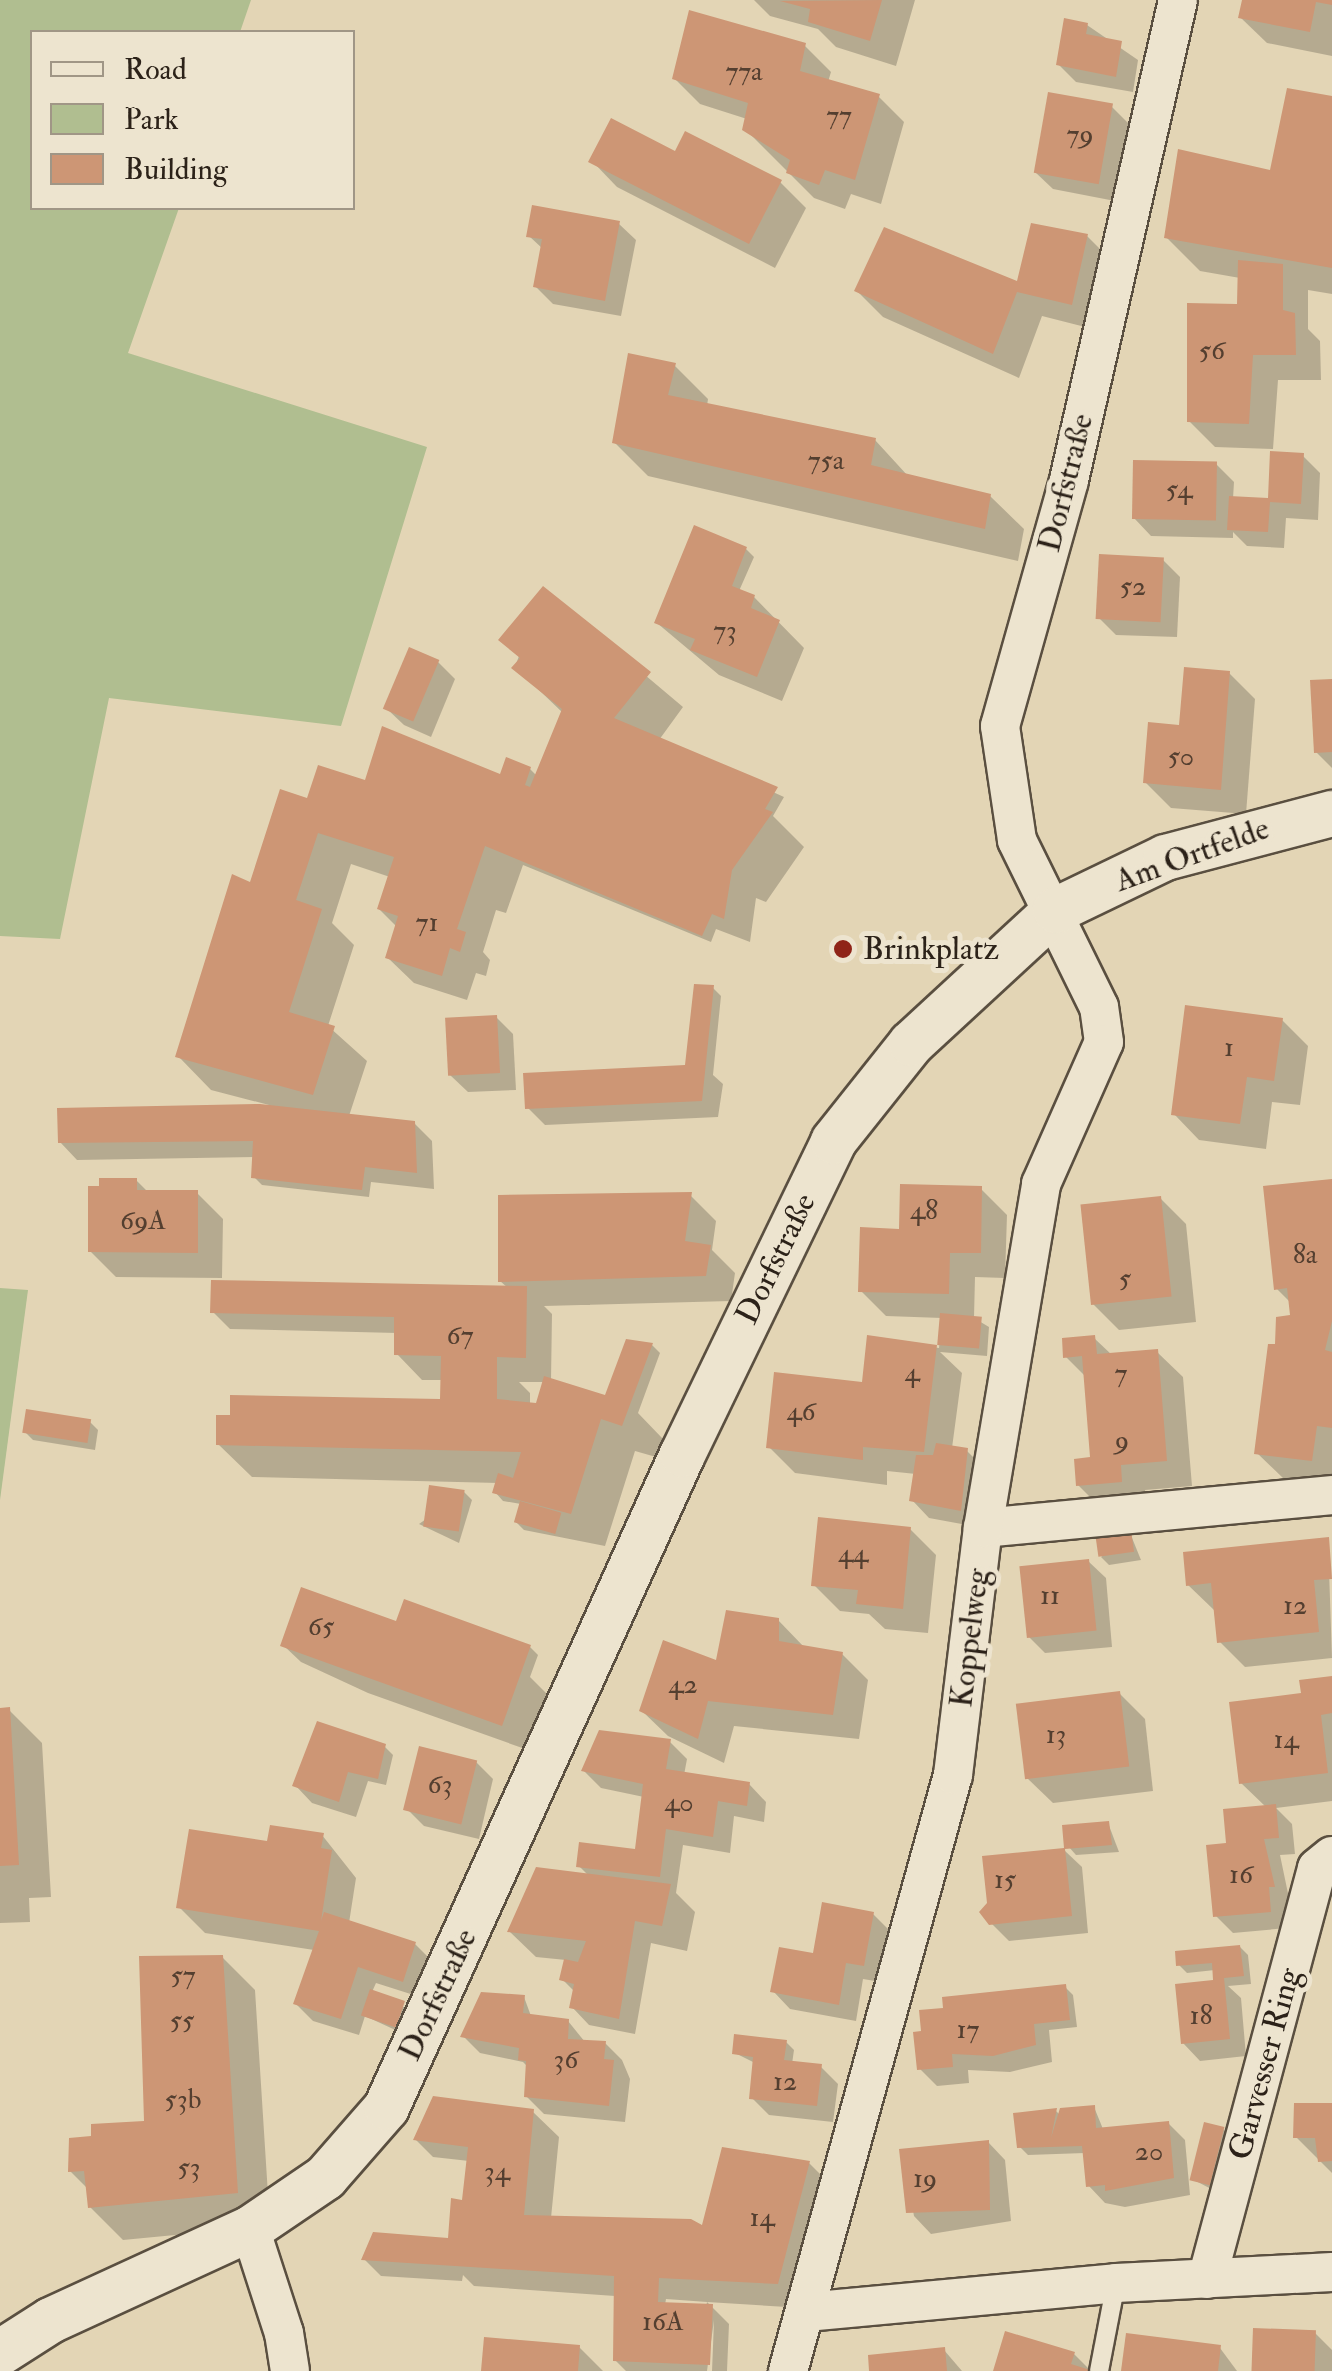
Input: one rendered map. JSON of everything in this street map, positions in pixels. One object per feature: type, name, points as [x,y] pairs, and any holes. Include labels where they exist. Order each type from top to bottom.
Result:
[{"type":"street","name":"Dorfstraße","points":[[0,2352],[50,2320],[250,2228],[325,2177],[386,2107],[682,1454],[832,1142],[910,1043],[1055,910],[1016,840],[1000,726],[1069,480],[1178,0]]},
{"type":"street","name":"Am Ortfelde","points":[[1055,910],[1165,857],[1332,812]]},
{"type":"street","name":"Koppelweg","points":[[788,2371],[954,1776],[983,1528],[1041,1184],[1104,1042],[1100,1007],[1055,910]]},
{"type":"street","points":[[983,1528],[1332,1495]]},
{"type":"street","name":"Garvesser Ring","points":[[1207,2278],[1317,1868],[1332,1856]]},
{"type":"street","points":[[250,2228],[284,2333],[290,2371]]},
{"type":"street","points":[[806,2312],[1116,2283],[1332,2272]]},
{"type":"lane","points":[[1099,2371],[1116,2283]]},
{"type":"green space","points":[[0,0],[251,0],[241,30],[30,30],[30,210],[178,210],[128,353],[427,447],[341,726],[109,698],[60,939],[0,936]]},
{"type":"green space","points":[[0,1288],[28,1290],[0,1500]]},
{"type":"building","points":[[882,0],[870,41],[808,22],[810,9],[780,1]]},
{"type":"building","points":[[1242,0],[1332,0],[1332,5],[1316,2],[1310,32],[1238,18]]},
{"type":"building","points":[[689,10],[806,43],[800,71],[880,94],[855,180],[825,170],[819,185],[786,173],[790,160],[742,130],[748,103],[672,79]]},
{"type":"building","points":[[1064,18],[1088,23],[1086,34],[1122,41],[1116,77],[1056,65]]},
{"type":"building","points":[[1287,88],[1332,96],[1332,268],[1164,238],[1178,149],[1270,170]]},
{"type":"building","points":[[1048,92],[1113,103],[1099,184],[1034,173]]},
{"type":"building","points":[[611,118],[675,151],[685,131],[782,180],[749,244],[588,162]]},
{"type":"building","points":[[532,205],[620,221],[605,301],[533,287],[542,239],[526,237]]},
{"type":"building","points":[[1031,223],[1088,234],[1072,305],[1017,292],[993,354],[854,291],[884,227],[1017,281]]},
{"type":"building","points":[[1238,260],[1283,264],[1283,310],[1295,313],[1296,355],[1253,355],[1249,424],[1187,422],[1187,303],[1237,304]]},
{"type":"building","points":[[628,353],[676,363],[668,395],[876,438],[871,465],[991,494],[985,529],[612,443]]},
{"type":"building","points":[[1270,451],[1304,453],[1301,504],[1270,502],[1268,532],[1227,530],[1229,496],[1268,498]]},
{"type":"building","points":[[1133,460],[1217,461],[1216,520],[1132,519]]},
{"type":"building","points":[[694,525],[747,547],[732,586],[755,595],[751,608],[780,620],[757,677],[690,650],[695,639],[654,623]]},
{"type":"building","points":[[1099,554],[1164,557],[1161,622],[1096,619]]},
{"type":"building","points":[[543,586],[651,672],[614,718],[778,787],[765,809],[773,812],[732,870],[724,919],[712,914],[702,936],[485,846],[457,929],[466,932],[460,952],[450,948],[442,976],[385,958],[398,916],[377,909],[394,857],[318,833],[296,900],[322,909],[289,1012],[335,1026],[313,1095],[175,1057],[232,874],[250,882],[280,789],[307,798],[318,765],[365,780],[382,726],[500,774],[506,757],[531,767],[525,785],[530,787],[562,709],[511,668],[520,658],[498,640]]},
{"type":"building","points":[[409,647],[439,660],[413,722],[383,709]]},
{"type":"building","points":[[1184,667],[1230,671],[1221,790],[1143,783],[1148,722],[1179,725]]},
{"type":"building","points":[[1332,679],[1332,752],[1314,753],[1310,680]]},
{"type":"building","points":[[694,984],[714,985],[702,1101],[525,1109],[523,1073],[685,1065]]},
{"type":"building","points":[[1185,1005],[1283,1018],[1274,1081],[1247,1077],[1240,1124],[1171,1115]]},
{"type":"building","points":[[497,1015],[500,1073],[448,1076],[445,1018]]},
{"type":"building","points":[[260,1104],[415,1121],[417,1173],[365,1167],[362,1190],[251,1178],[253,1141],[58,1143],[57,1108]]},
{"type":"building","points":[[99,1178],[137,1178],[137,1190],[198,1190],[198,1253],[88,1252],[88,1186],[99,1186]]},
{"type":"building","points":[[1332,1179],[1332,1321],[1325,1350],[1332,1352],[1332,1428],[1317,1426],[1312,1461],[1254,1454],[1268,1344],[1275,1344],[1276,1317],[1290,1315],[1287,1288],[1274,1290],[1263,1186]]},
{"type":"building","points":[[900,1184],[982,1186],[981,1253],[950,1253],[949,1294],[858,1292],[860,1227],[899,1229]]},
{"type":"building","points":[[692,1192],[685,1241],[711,1245],[706,1276],[498,1282],[498,1195]]},
{"type":"building","points":[[1161,1196],[1172,1296],[1091,1305],[1080,1204]]},
{"type":"building","points":[[211,1280],[527,1286],[526,1358],[497,1357],[497,1399],[536,1403],[544,1376],[605,1395],[626,1339],[653,1343],[622,1426],[601,1419],[571,1514],[492,1493],[498,1473],[513,1478],[521,1452],[216,1445],[216,1415],[230,1415],[230,1395],[440,1399],[441,1356],[394,1355],[394,1317],[210,1313]]},
{"type":"building","points":[[940,1313],[982,1317],[979,1349],[937,1345]]},
{"type":"building","points":[[867,1335],[937,1345],[924,1452],[863,1447],[863,1460],[766,1448],[774,1372],[862,1382]]},
{"type":"building","points":[[1095,1335],[1097,1354],[1158,1349],[1167,1461],[1121,1465],[1122,1482],[1076,1486],[1074,1459],[1090,1457],[1082,1356],[1063,1358],[1062,1338]]},
{"type":"building","points":[[26,1409],[91,1419],[87,1443],[22,1433]]},
{"type":"building","points":[[936,1443],[968,1448],[961,1511],[909,1501],[916,1455],[933,1455]]},
{"type":"building","points":[[429,1485],[465,1490],[459,1532],[423,1527]]},
{"type":"building","points":[[520,1501],[561,1513],[555,1534],[514,1522]]},
{"type":"building","points":[[818,1517],[911,1527],[903,1609],[856,1604],[858,1590],[811,1586]]},
{"type":"building","points":[[1131,1530],[1134,1552],[1098,1557],[1095,1535]]},
{"type":"building","points":[[1329,1537],[1332,1579],[1314,1580],[1319,1632],[1217,1643],[1211,1583],[1186,1586],[1183,1552]]},
{"type":"building","points":[[1089,1559],[1097,1631],[1027,1638],[1019,1566]]},
{"type":"building","points":[[301,1587],[396,1621],[404,1599],[531,1645],[502,1726],[280,1646]]},
{"type":"building","points":[[726,1610],[779,1618],[779,1641],[843,1652],[833,1715],[708,1701],[698,1739],[639,1711],[663,1640],[716,1660]]},
{"type":"building","points":[[1332,1676],[1332,1713],[1321,1715],[1328,1773],[1239,1784],[1229,1702],[1301,1693],[1299,1680]]},
{"type":"building","points":[[1120,1691],[1129,1766],[1025,1779],[1016,1704]]},
{"type":"building","points":[[10,1707],[19,1865],[0,1866],[0,1708]]},
{"type":"building","points":[[317,1721],[386,1744],[378,1779],[348,1772],[339,1802],[292,1786]]},
{"type":"building","points":[[599,1730],[671,1739],[666,1769],[750,1782],[747,1806],[718,1801],[713,1837],[666,1829],[660,1877],[576,1867],[579,1842],[635,1849],[643,1784],[581,1771]]},
{"type":"building","points":[[419,1746],[477,1761],[461,1825],[403,1810]]},
{"type":"building","points":[[1276,1804],[1279,1838],[1264,1839],[1275,1887],[1269,1887],[1271,1912],[1213,1917],[1206,1845],[1226,1843],[1223,1809]]},
{"type":"building","points":[[1109,1821],[1112,1845],[1065,1849],[1072,1916],[989,1925],[979,1912],[987,1903],[982,1856],[1064,1848],[1062,1825]]},
{"type":"building","points":[[270,1825],[324,1833],[321,1848],[332,1850],[321,1921],[324,1912],[416,1942],[403,1982],[358,1967],[341,2019],[293,2004],[319,1931],[176,1908],[189,1829],[267,1841]]},
{"type":"building","points":[[536,1867],[671,1884],[662,1926],[635,1921],[619,2019],[569,2008],[574,1984],[559,1980],[564,1959],[578,1962],[586,1941],[507,1932]]},
{"type":"building","points":[[822,1902],[874,1912],[864,1966],[846,1963],[839,2005],[770,1992],[779,1947],[813,1953]]},
{"type":"building","points":[[1240,1945],[1244,1976],[1224,1978],[1230,2039],[1181,2044],[1175,1984],[1213,1980],[1212,1963],[1176,1966],[1175,1951]]},
{"type":"building","points":[[223,1955],[238,2193],[88,2208],[84,2171],[68,2172],[69,2138],[91,2136],[91,2124],[144,2121],[139,1956]]},
{"type":"building","points":[[1066,1984],[1070,2020],[1034,2024],[1036,2045],[993,2056],[952,2054],[953,2067],[917,2070],[913,2032],[921,2031],[919,2010],[943,2008],[942,1997]]},
{"type":"building","points":[[370,1989],[405,2001],[396,2028],[361,2015]]},
{"type":"building","points":[[481,1992],[525,1995],[523,2013],[569,2019],[568,2039],[606,2041],[604,2059],[614,2060],[609,2106],[524,2097],[526,2061],[518,2060],[519,2048],[460,2037]]},
{"type":"building","points":[[734,2034],[787,2040],[784,2060],[822,2064],[817,2106],[749,2099],[753,2057],[732,2054]]},
{"type":"building","points":[[433,2096],[534,2109],[524,2215],[691,2219],[702,2225],[722,2147],[810,2161],[778,2284],[659,2278],[658,2302],[713,2304],[710,2365],[613,2361],[614,2276],[361,2260],[373,2232],[448,2238],[451,2198],[462,2200],[468,2147],[413,2140]]},
{"type":"building","points":[[1294,2103],[1332,2103],[1332,2161],[1318,2162],[1315,2138],[1293,2138]]},
{"type":"building","points":[[1095,2105],[1096,2128],[1169,2121],[1174,2178],[1105,2191],[1105,2185],[1086,2187],[1082,2146],[1017,2148],[1013,2113],[1057,2108],[1051,2138],[1060,2108]]},
{"type":"building","points":[[1204,2122],[1224,2127],[1210,2185],[1189,2180]]},
{"type":"building","points":[[989,2140],[990,2210],[906,2213],[899,2149]]},
{"type":"building","points":[[1253,2328],[1316,2330],[1315,2371],[1251,2371]]},
{"type":"building","points":[[1005,2331],[1075,2352],[1071,2364],[1093,2371],[993,2371]]},
{"type":"building","points":[[1126,2333],[1221,2345],[1218,2371],[1121,2371]]},
{"type":"building","points":[[484,2337],[580,2345],[578,2371],[481,2371]]},
{"type":"building","points":[[945,2347],[947,2371],[869,2371],[868,2355]]},
{"type":"place","name":"Brinkplatz","points":[[843,949]]}]
